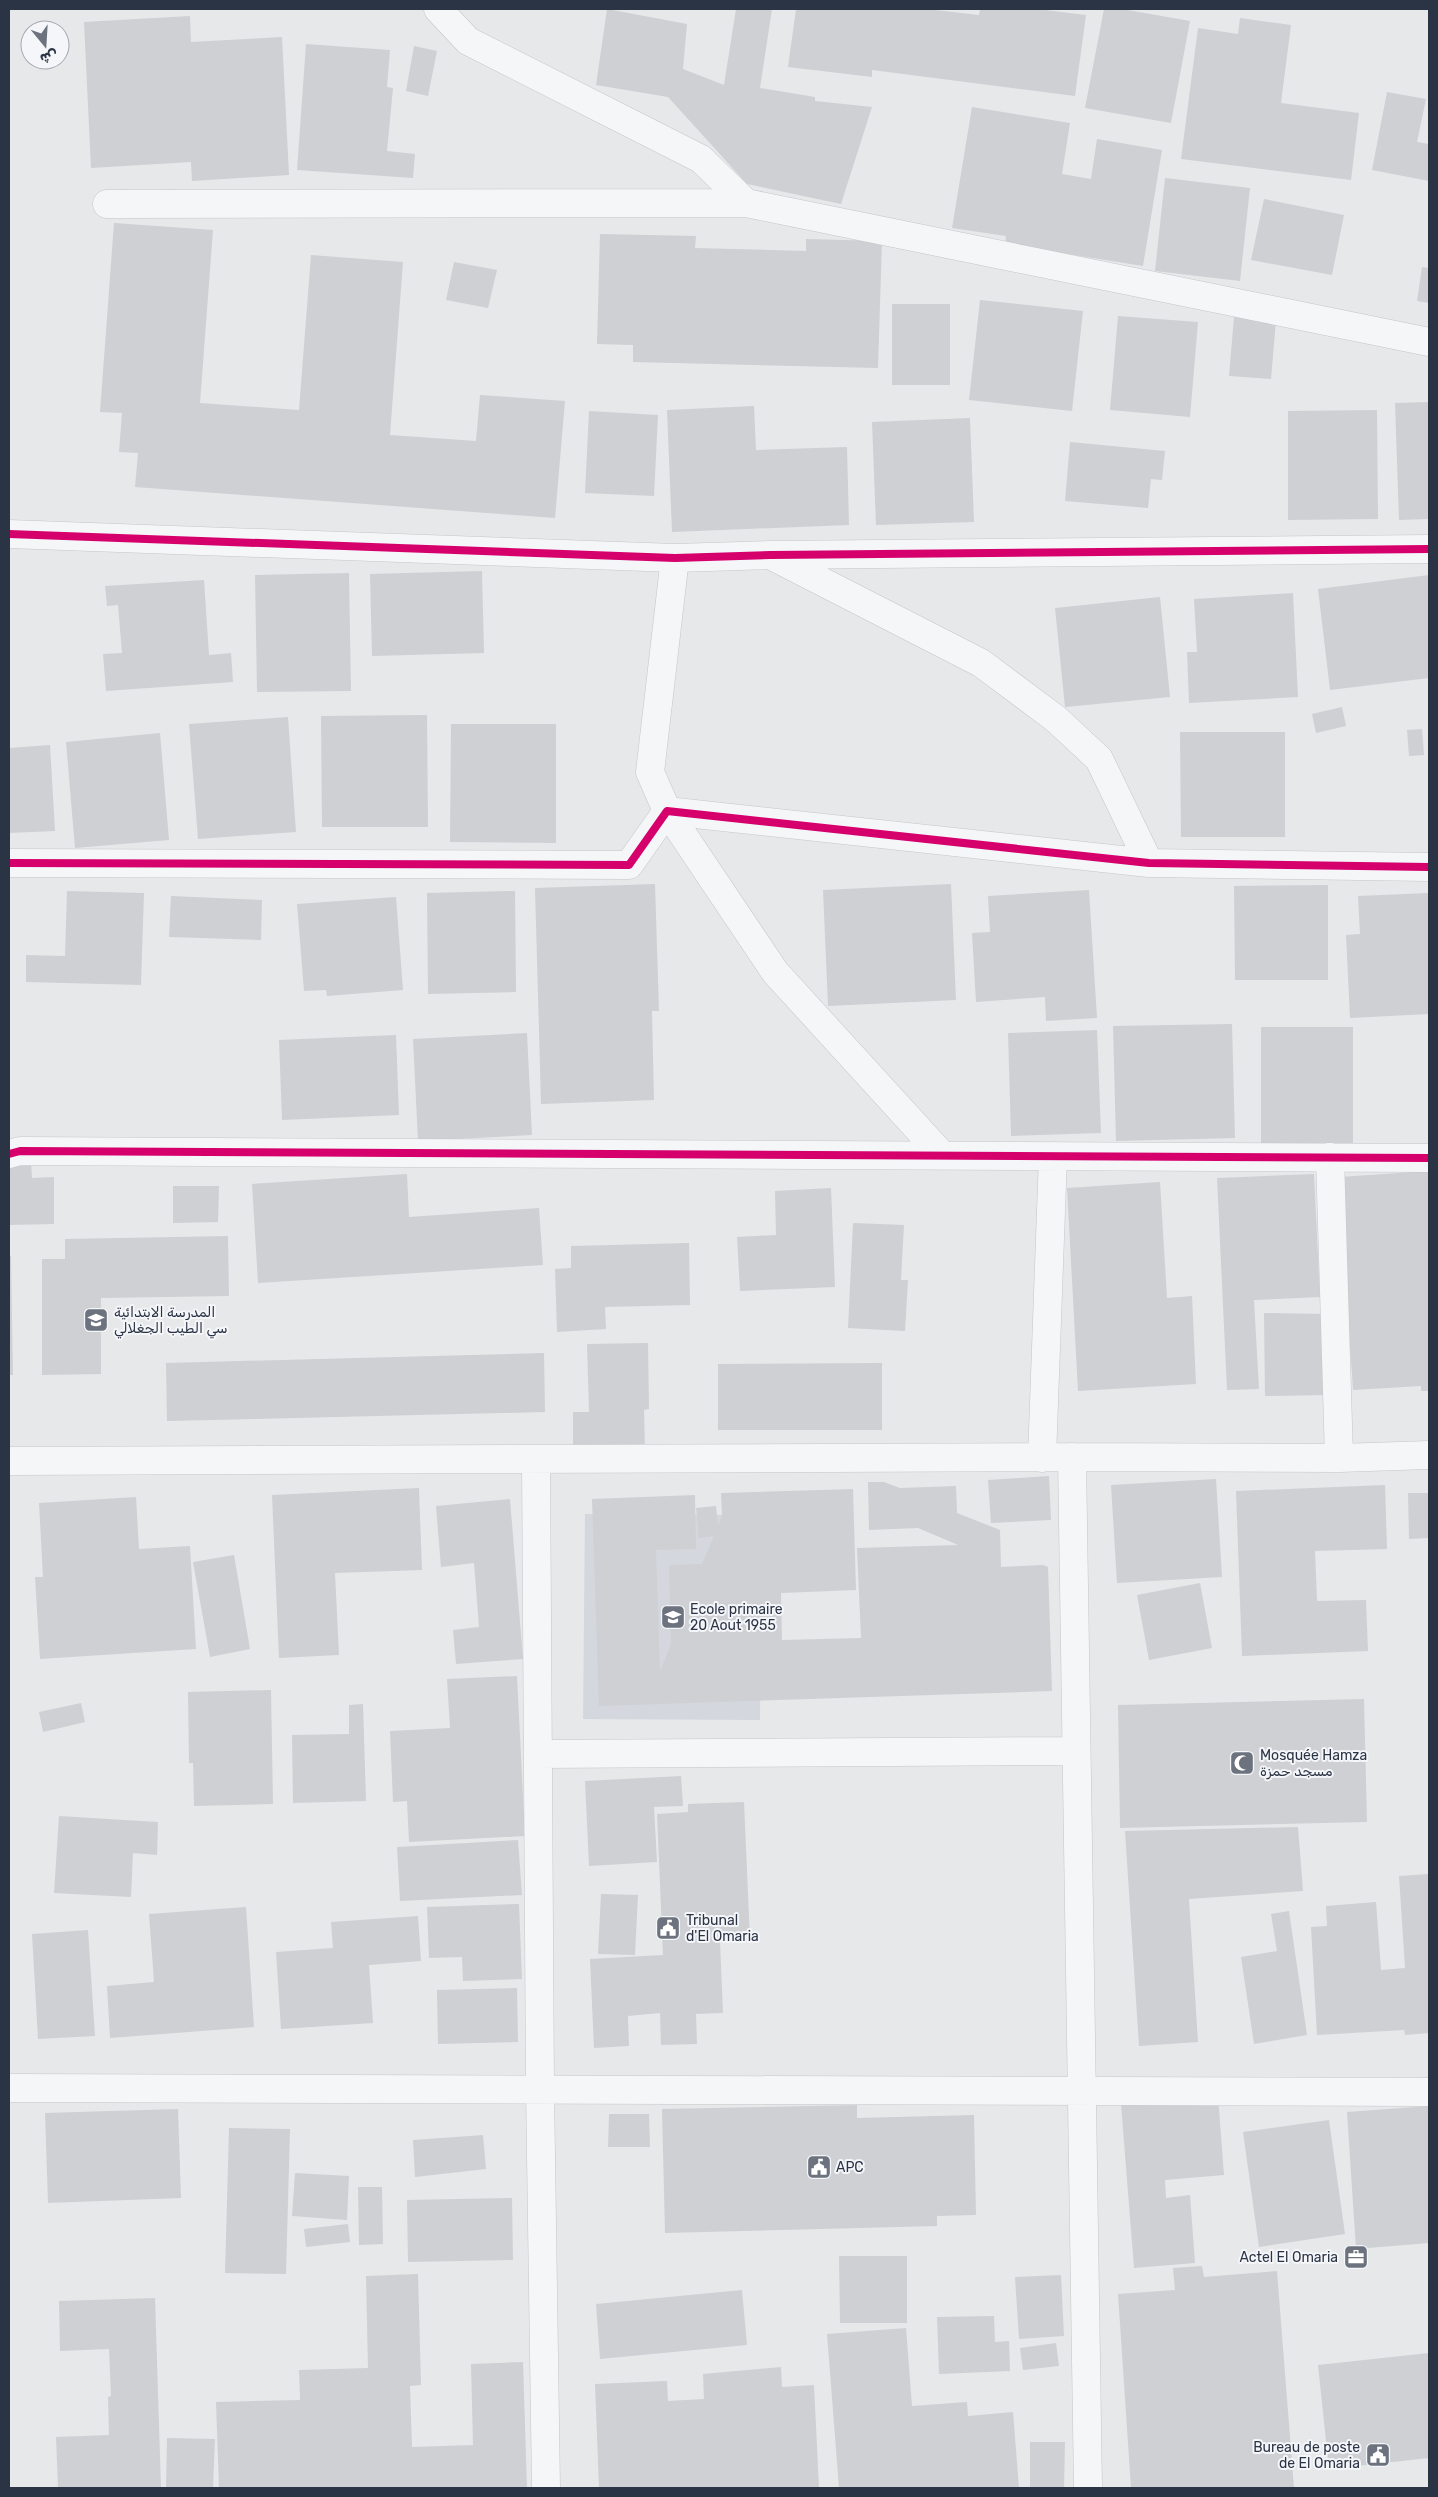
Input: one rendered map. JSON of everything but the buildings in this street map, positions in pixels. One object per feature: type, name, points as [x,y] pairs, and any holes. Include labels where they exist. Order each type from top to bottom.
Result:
[{"type":"street","points":[[438,9],[468,41],[701,159],[746,203]]},
{"type":"street","points":[[107,204],[746,203],[1429,342]]},
{"type":"street","points":[[9,534],[675,558],[770,555],[1429,549]]},
{"type":"street","points":[[770,555],[981,663],[1056,719],[1099,759],[1148,863]]},
{"type":"street","points":[[675,558],[650,772],[667,811],[775,972],[942,1155]]},
{"type":"street","points":[[667,811],[1148,863],[1429,867]]},
{"type":"street","points":[[9,864],[629,865],[667,811]]},
{"type":"street","points":[[9,1154],[40,1151],[1429,1158]]},
{"type":"street","points":[[1042,1458],[1053,1156]]},
{"type":"street","points":[[1330,1157],[1339,1458]]},
{"type":"street","points":[[9,1461],[1072,1457],[1339,1458],[1429,1455]]},
{"type":"street","points":[[1072,1457],[1088,2488]]},
{"type":"street","points":[[536,1460],[540,2089],[546,2488]]},
{"type":"street","points":[[538,1754],[1076,1751]]},
{"type":"street","points":[[9,2088],[1429,2092]]},
{"type":"shaded area","name":"Ecole primaire 20 Aout 1955","points":[[585,1514],[762,1515],[760,1720],[583,1719]]},
{"type":"cycle path","points":[[9,534],[675,558],[770,555],[1429,549]]},
{"type":"cycle path","points":[[9,863],[629,865],[667,811],[1149,863],[1429,867]]},
{"type":"cycle path","points":[[9,1154],[20,1151],[1429,1158]]},
{"type":"place","name":"المدرسة الابتدائية سي الطيب الجغلالي","points":[[96,1320]]},
{"type":"place","name":"Ecole primaire 20 Aout 1955","points":[[673,1617]]},
{"type":"place","name":"Mosquée Hamza مسجد حمزة","points":[[1242,1763]]},
{"type":"place","name":"Tribunal d'El Omaria","points":[[668,1928]]},
{"type":"place","name":"APC","points":[[819,2167]]},
{"type":"place","name":"Actel El Omaria","points":[[1356,2257]]},
{"type":"place","name":"Bureau de poste de El Omaria","points":[[1378,2455]]}]
